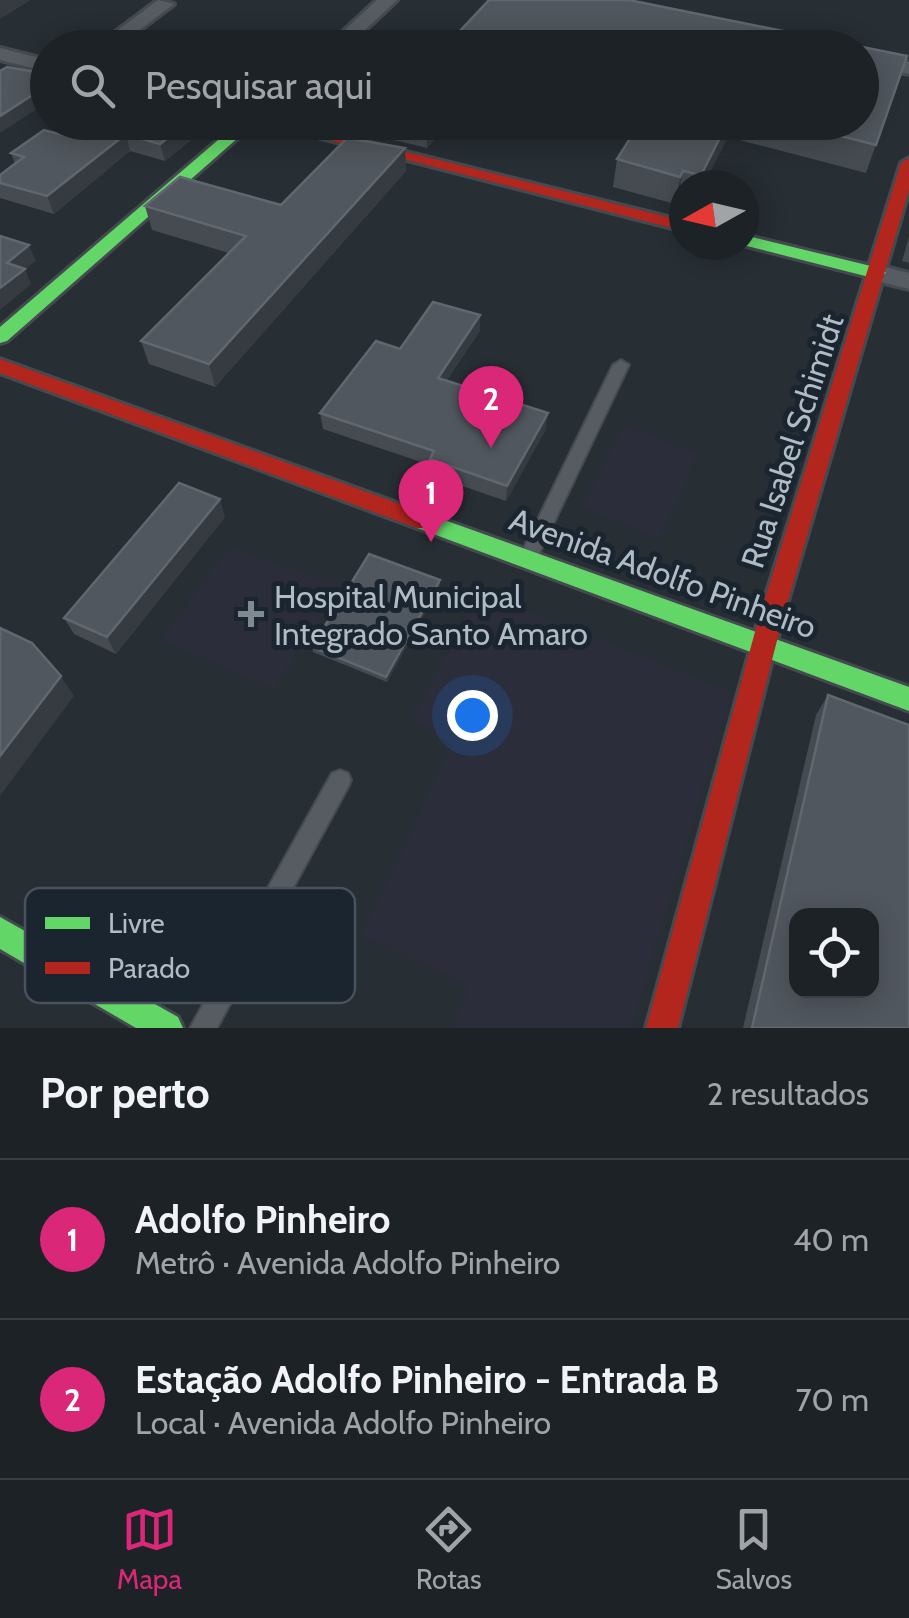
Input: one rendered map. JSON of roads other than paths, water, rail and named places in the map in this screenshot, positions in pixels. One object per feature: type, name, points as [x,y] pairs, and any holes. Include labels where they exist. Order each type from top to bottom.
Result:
[{"type":"street","points":[[354,30],[388,0]]},
{"type":"street","points":[[128,30],[165,4]]},
{"type":"street","points":[[0,54],[30,62]]},
{"type":"street","points":[[879,62],[909,68]]},
{"type":"street","points":[[0,337],[228,140]]},
{"type":"street","points":[[338,140],[669,222]]},
{"type":"street","name":"Rua Isabel Schimidt","points":[[662,1028],[764,644],[908,172]]},
{"type":"street","points":[[759,244],[909,281]]},
{"type":"street","name":"Avenida Adolfo Pinheiro","points":[[0,366],[909,698]]},
{"type":"street","points":[[0,932],[25,946]]},
{"type":"street","points":[[124,1003],[167,1028]]},
{"type":"lane","points":[[528,558],[620,365]]},
{"type":"lane","points":[[280,888],[340,780]]},
{"type":"lane","points":[[203,1028],[217,1003]]},
{"type":"place","name":"Estação Adolfo Pinheiro - Entrada B","points":[[491,448]]},
{"type":"place","name":"Adolfo Pinheiro","points":[[431,542]]},
{"type":"place","name":"Hospital Municipal Integrado Santo Amaro","points":[[251,614]]}]
